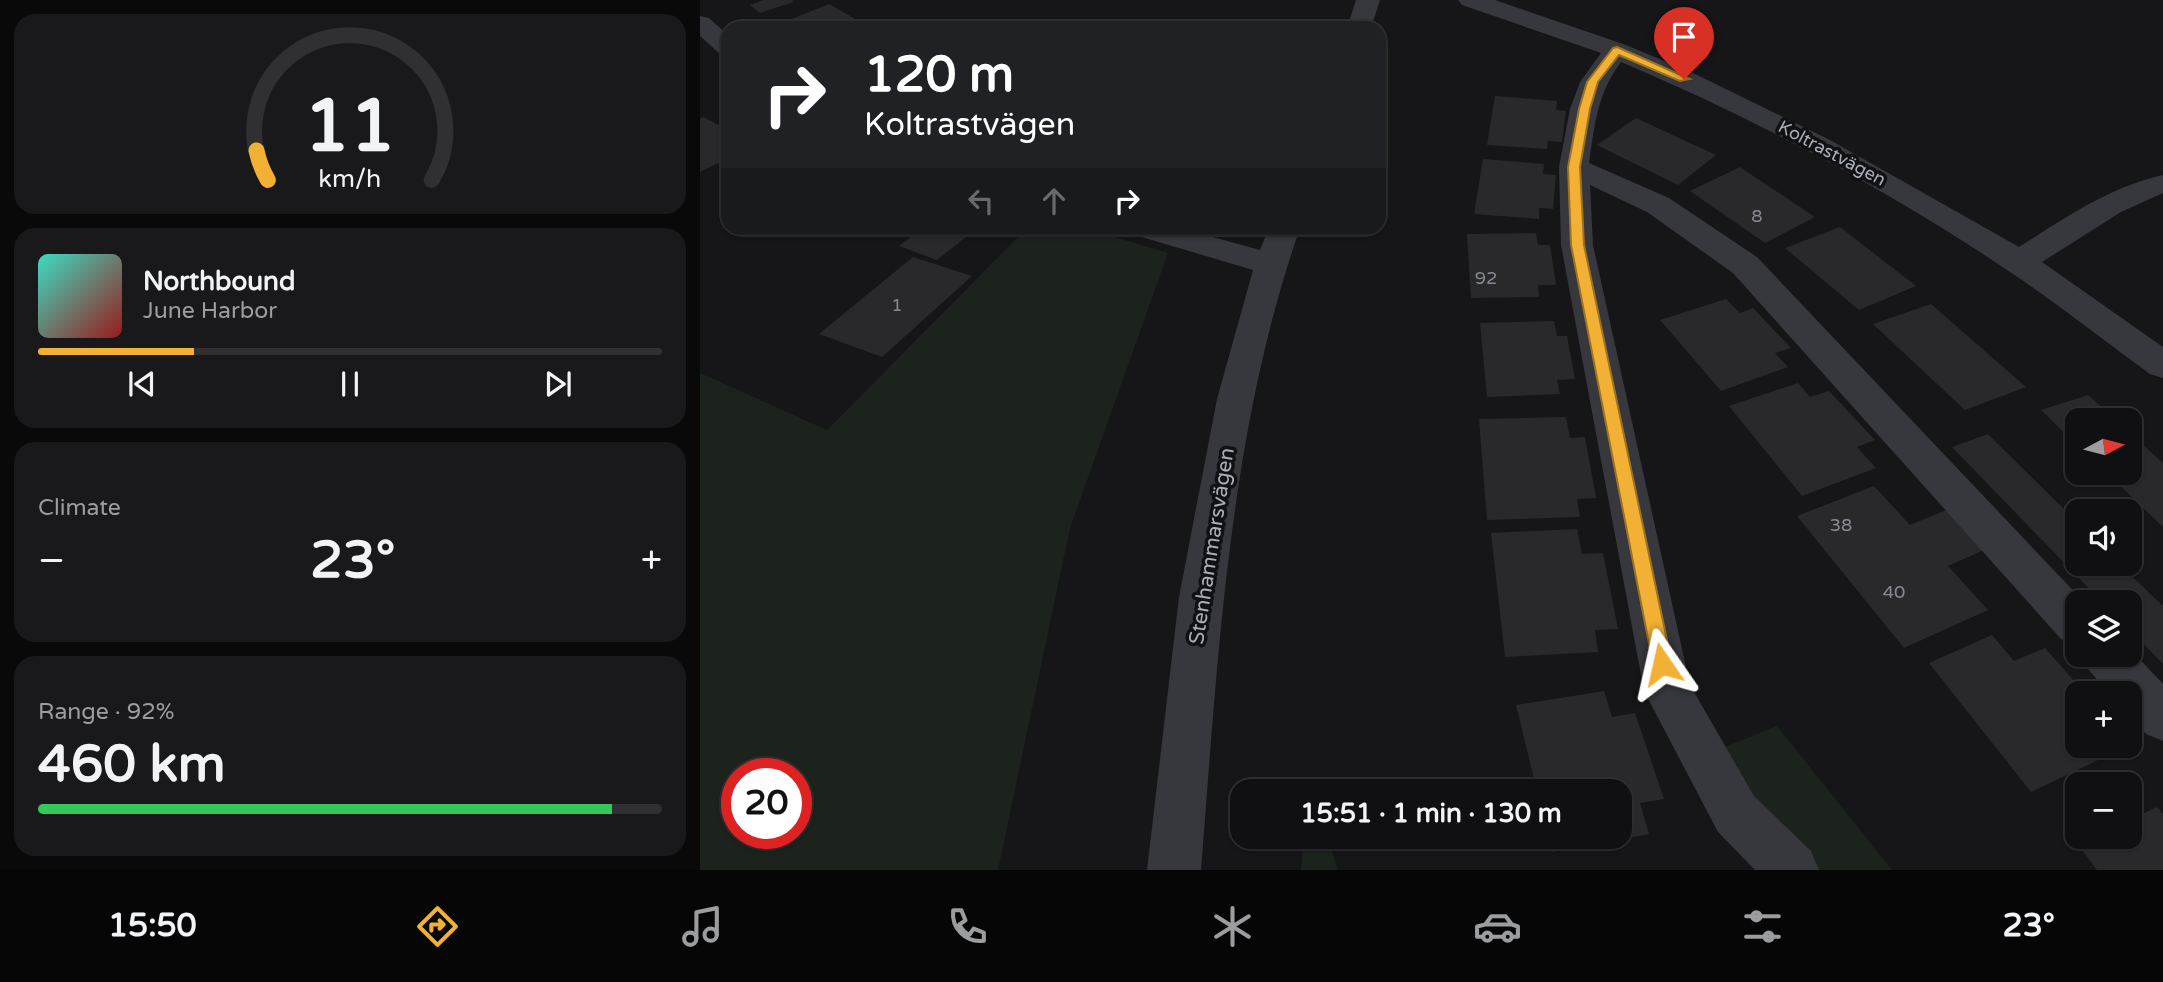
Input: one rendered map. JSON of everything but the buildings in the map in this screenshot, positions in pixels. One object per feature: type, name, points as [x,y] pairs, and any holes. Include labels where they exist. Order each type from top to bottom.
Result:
[{"type":"street","points":[[1361,21],[1368,0]]},
{"type":"street","name":"Koltrastvägen","points":[[1470,0],[1532,18],[1617,50],[1728,98],[1848,161],[2019,262],[2163,365]]},
{"type":"street","points":[[700,23],[721,42]]},
{"type":"street","points":[[1617,50],[1593,82],[1584,109],[1574,167],[1577,245],[1668,691],[1736,814],[1792,870]]},
{"type":"street","points":[[1574,167],[1658,205],[1745,265],[2065,612]]},
{"type":"street","points":[[2019,262],[2099,213],[2131,196],[2163,184]]},
{"type":"street","points":[[1197,235],[1277,246]]},
{"type":"street","name":"Stenhammarsvägen","points":[[1174,870],[1201,597],[1236,399],[1277,246]]},
{"type":"street","points":[[2116,667],[2163,718]]},
{"type":"shaded area","points":[[1020,235],[1108,235],[1168,253],[1070,528],[998,870],[700,870],[700,373],[827,430]]},
{"type":"shaded area","points":[[1777,726],[1892,870],[1759,870],[1690,761]]},
{"type":"shaded area","points":[[1302,849],[1331,849],[1338,870],[1301,870]]},
{"type":"route","points":[[1662,664],[1577,245],[1574,167],[1584,109],[1593,82],[1617,50],[1684,79]]}]
